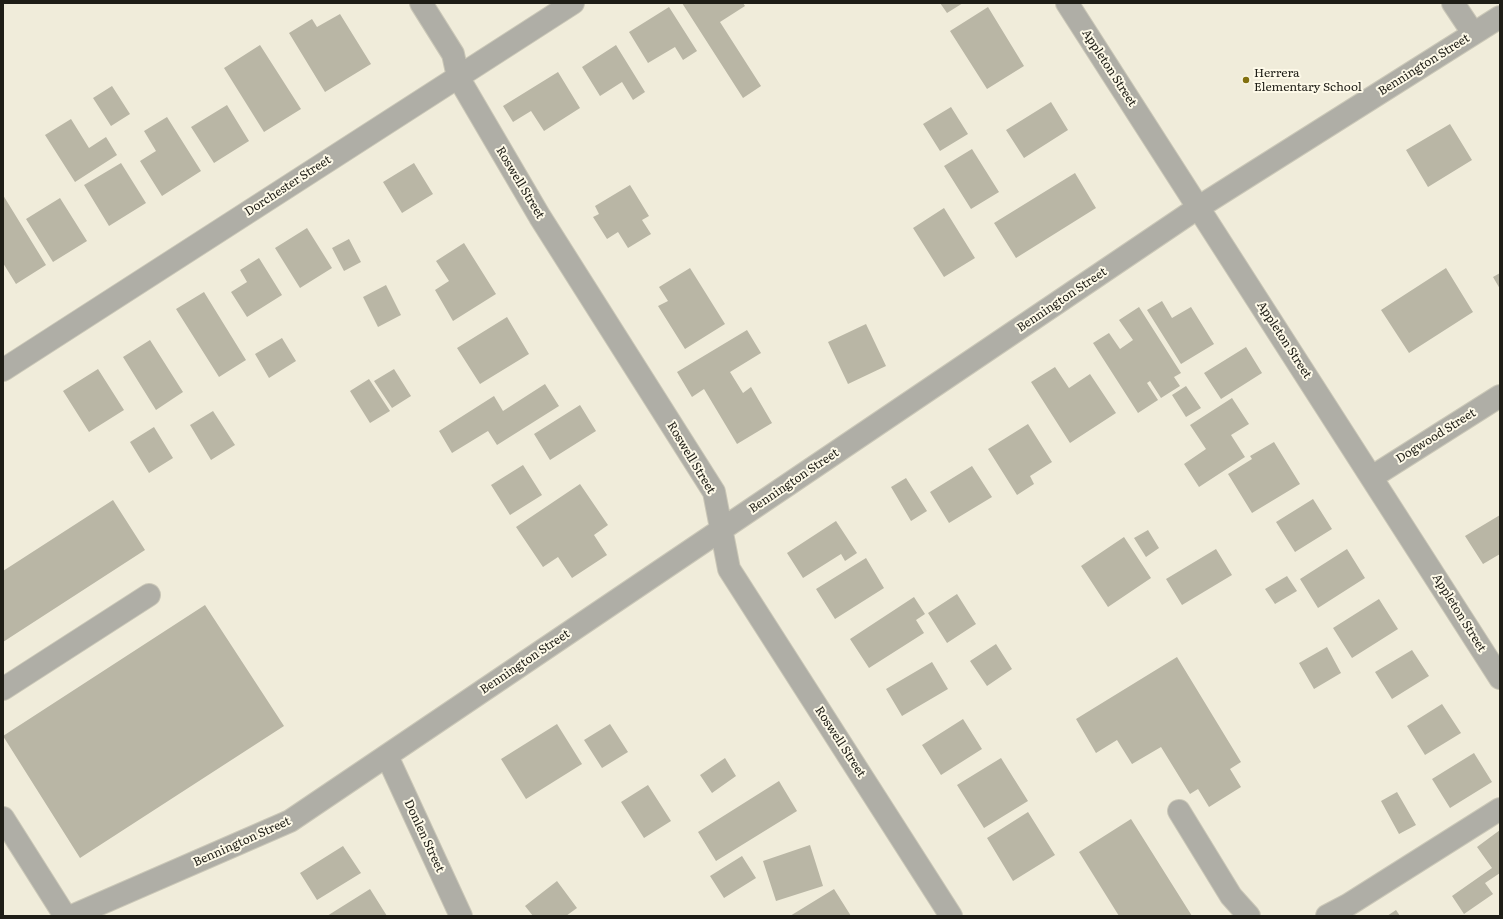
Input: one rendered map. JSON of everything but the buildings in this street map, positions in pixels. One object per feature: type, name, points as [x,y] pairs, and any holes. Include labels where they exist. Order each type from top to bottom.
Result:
[{"type":"street","name":"Roswell Street","points":[[421,3],[453,54],[458,77],[540,217],[714,492],[729,568],[951,916]]},
{"type":"street","name":"Dorchester Street","points":[[3,370],[573,3]]},
{"type":"street","name":"Appleton Street","points":[[1067,3],[1500,678]]},
{"type":"street","points":[[1453,3],[1473,34]]},
{"type":"street","name":"Bennington Street","points":[[72,916],[290,821],[1199,207],[1500,16]]},
{"type":"street","name":"Dogwood Street","points":[[1372,477],[1500,396]]},
{"type":"street","points":[[3,689],[149,595]]},
{"type":"street","name":"Donlen Street","points":[[387,756],[461,916]]},
{"type":"street","points":[[1327,916],[1348,905],[1500,809]]},
{"type":"street","points":[[1178,812],[1231,896],[1249,916]]},
{"type":"street","points":[[3,818],[65,916]]},
{"type":"place","name":"Herrera Elementary School","points":[[1246,80]]}]
